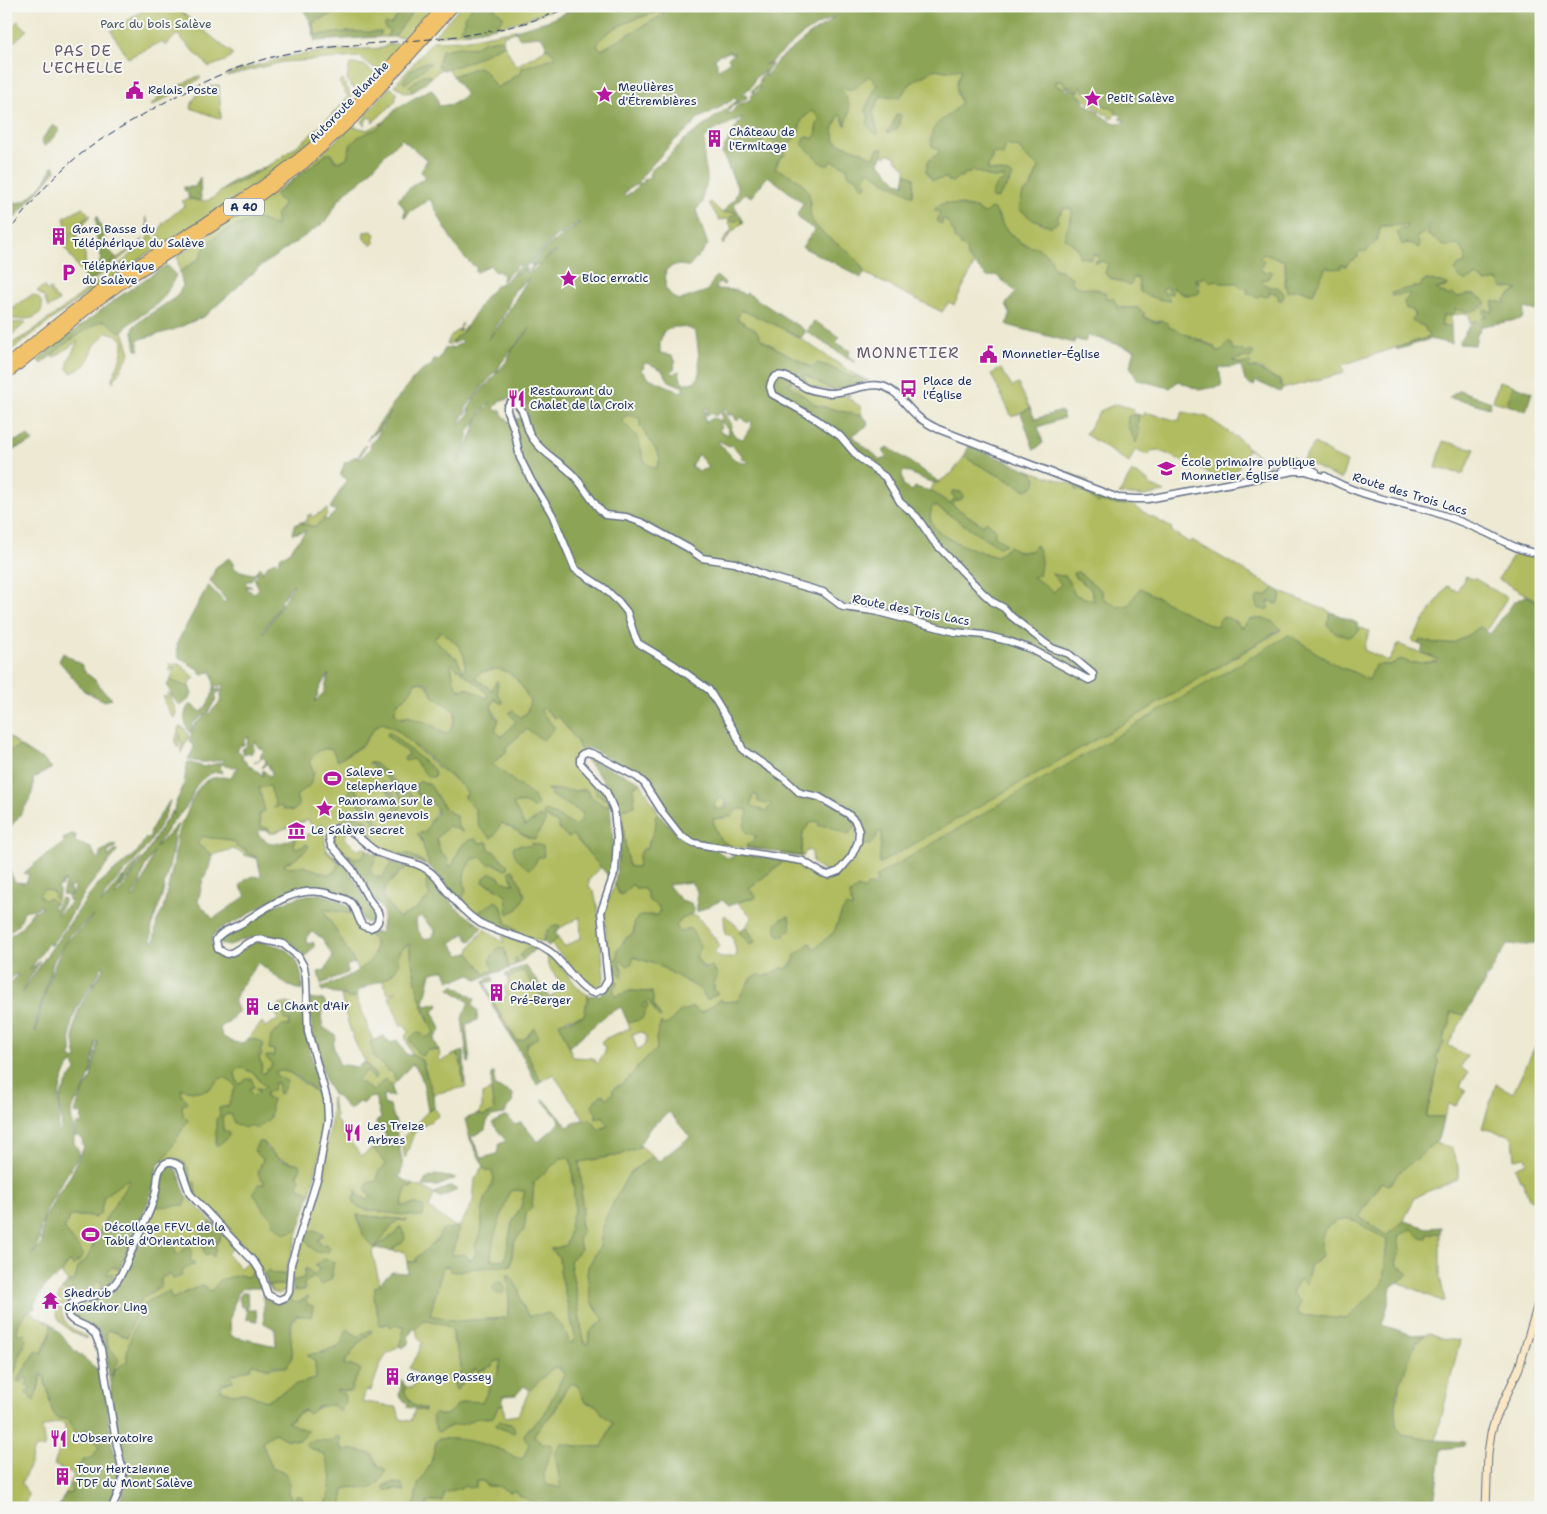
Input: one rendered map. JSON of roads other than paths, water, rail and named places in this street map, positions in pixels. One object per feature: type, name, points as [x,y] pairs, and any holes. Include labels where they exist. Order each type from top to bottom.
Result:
[{"type":"highway","name":"Autoroute Blanche","points":[[6,365],[55,324],[111,282],[249,196],[301,157],[344,118],[444,6]]},
{"type":"highway","name":"Autoroute Blanche","points":[[6,375],[99,300],[249,204],[305,163],[353,119],[454,6]]},
{"type":"highway","points":[[6,359],[55,324]]},
{"type":"main road","points":[[6,10],[10,6]]},
{"type":"main road","points":[[1486,1508],[1488,1453],[1491,1433],[1519,1368],[1541,1294]]},
{"type":"street","name":"Route des Trois Lacs","points":[[112,1508],[122,1483],[123,1472],[115,1436],[101,1349],[98,1338],[91,1330],[69,1317],[67,1312],[69,1305],[76,1300],[102,1294],[116,1283],[156,1193],[160,1168],[170,1162],[176,1164],[182,1170],[190,1194],[255,1263],[260,1271],[268,1295],[276,1300],[284,1298],[290,1289],[292,1264],[318,1176],[326,1130],[328,1104],[308,1032],[304,967],[295,952],[282,944],[266,939],[249,942],[227,954],[217,948],[216,941],[218,936],[274,902],[314,891],[322,891],[345,899],[353,906],[362,926],[370,928],[375,926],[379,921],[378,912],[352,869],[330,842],[329,836],[332,831],[338,827],[348,828],[370,848],[379,853],[419,865],[430,871],[456,903],[470,916],[485,925],[542,946],[559,959],[585,990],[590,993],[598,993],[605,987],[608,978],[601,912],[615,871],[616,839],[612,803],[601,785],[580,763],[582,754],[587,752],[594,754],[637,777],[644,783],[676,831],[688,840],[709,846],[802,861],[822,873],[831,874],[838,871],[851,857],[858,842],[859,829],[855,821],[848,814],[819,797],[800,793],[785,779],[743,750],[735,732],[711,693],[703,685],[673,664],[640,644],[626,612],[619,602],[604,588],[575,569],[552,514],[522,464],[507,407],[510,403],[519,405],[533,440],[548,455],[574,475],[604,515],[626,517],[643,523],[702,558],[735,562],[766,576],[823,592],[843,607],[874,611],[955,632],[984,635],[1008,641],[1030,649],[1084,678],[1093,679],[1093,674],[1075,658],[1052,648],[983,593],[934,542],[917,517],[900,502],[885,477],[858,457],[840,436],[816,419],[774,396],[771,393],[770,387],[774,378],[788,377],[810,389],[825,393],[841,393],[880,385],[890,389],[916,415],[938,430],[1109,495],[1136,500],[1148,499],[1296,468],[1328,478],[1372,496],[1448,516],[1516,547],[1530,552],[1541,553]]},
{"type":"railway","points":[[6,235],[55,177],[92,146],[122,126],[187,90],[230,71],[274,56],[298,51],[480,33],[541,18],[571,6]]},
{"type":"place","name":"Relais Poste","points":[[134,90]]},
{"type":"place","name":"Meulières d'Étrembières","points":[[604,94]]},
{"type":"place","name":"Petit Salève","points":[[1093,98]]},
{"type":"place","name":"Château de l'Ermitage","points":[[715,139]]},
{"type":"place","name":"Gare Basse du Téléphérique du Salève","points":[[58,236]]},
{"type":"place","name":"Téléphérique du Salève","points":[[68,273]]},
{"type":"place","name":"Bloc erratic","points":[[568,278]]},
{"type":"place","name":"Monnetier-Église","points":[[988,354]]},
{"type":"place","name":"Place de l'Église","points":[[909,388]]},
{"type":"place","name":"Restaurant du Chalet de la Croix","points":[[516,398]]},
{"type":"place","name":"École primaire publique Monnetier Église","points":[[1167,469]]},
{"type":"place","name":"Saleve - telepherique","points":[[332,779]]},
{"type":"place","name":"Panorama sur le bassin genevois","points":[[324,808]]},
{"type":"place","name":"Le Salève secret","points":[[297,830]]},
{"type":"place","name":"Chalet de Pré-Berger","points":[[496,993]]},
{"type":"place","name":"Le Chant d'Air","points":[[253,1006]]},
{"type":"place","name":"Les Treize Arbres","points":[[353,1133]]},
{"type":"place","name":"Décollage FFVL de la Table d'Orientation","points":[[90,1234]]},
{"type":"place","name":"Shedrub Choekhor Ling","points":[[50,1300]]},
{"type":"place","name":"Grange Passey","points":[[392,1377]]},
{"type":"place","name":"L'Observatoire","points":[[58,1438]]},
{"type":"place","name":"Tour Hertzienne TDF du Mont Salève","points":[[62,1476]]},
{"type":"district","name":"PAS DE L'ECHELLE","points":[[83,60]]},
{"type":"district","name":"MONNETIER","points":[[908,353]]},
{"type":"park label","name":"Parc du bois Salève","points":[[156,24]]}]
